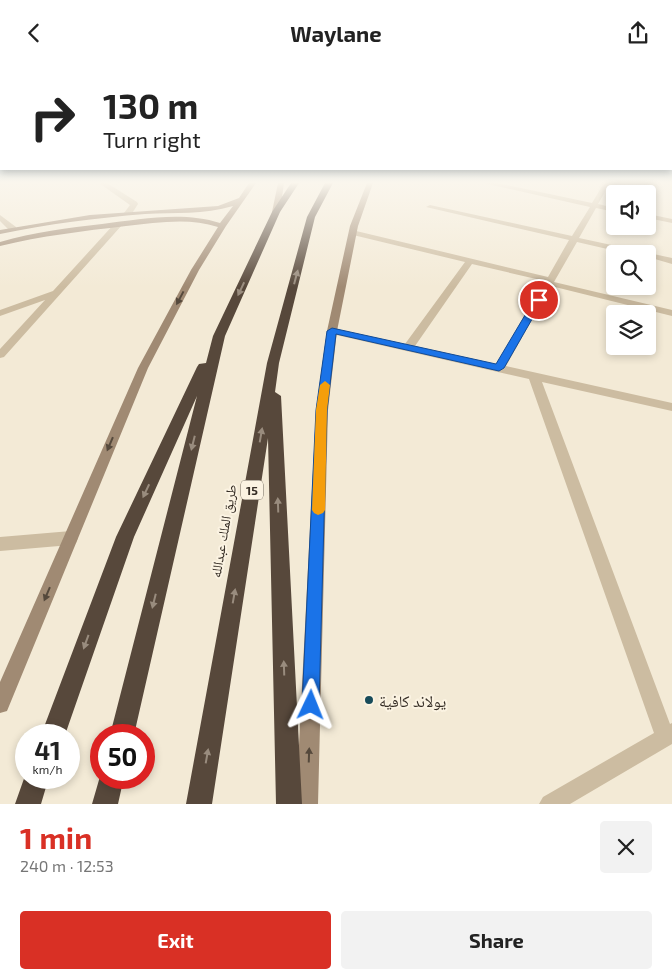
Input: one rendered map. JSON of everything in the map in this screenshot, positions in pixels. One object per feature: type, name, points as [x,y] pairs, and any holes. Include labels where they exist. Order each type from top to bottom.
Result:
[{"type":"highway","points":[[57,724],[125,537],[273,217]]},
{"type":"highway","name":"طريق الملك عبدالله","points":[[199,804],[273,363],[311,217]]},
{"type":"highway","points":[[125,724],[219,336]]},
{"type":"highway","points":[[273,363],[289,804]]},
{"type":"highway","points":[[28,804],[33,789]]},
{"type":"highway","points":[[106,804],[109,789]]},
{"type":"main road","points":[[0,232],[60,220],[84,217]]},
{"type":"main road","points":[[118,225],[124,217]]},
{"type":"main road","points":[[0,704],[143,368],[195,271],[228,217]]},
{"type":"main road","points":[[307,804],[322,410],[332,331],[352,232],[357,217]]},
{"type":"main road","points":[[0,243],[44,234],[118,225],[188,220],[207,221],[222,226]]},
{"type":"street","points":[[1,217],[13,229]]},
{"type":"street","points":[[477,217],[606,246]]},
{"type":"street","points":[[499,368],[587,217]]},
{"type":"street","points":[[656,218],[672,221]]},
{"type":"street","points":[[0,355],[118,225]]},
{"type":"street","points":[[352,232],[672,313]]},
{"type":"street","points":[[656,257],[672,261]]},
{"type":"street","points":[[408,347],[470,261]]},
{"type":"street","points":[[0,313],[57,292]]},
{"type":"street","points":[[332,331],[672,407]]},
{"type":"street","points":[[534,376],[669,735],[550,804]]},
{"type":"street","points":[[0,544],[71,538]]},
{"type":"slow traffic","points":[[318,510],[322,410],[325,385]]},
{"type":"place","name":"يولاند كافية","points":[[369,700]]},
{"type":"route","points":[[311,705],[322,410],[332,331],[499,368],[539,300]]}]
